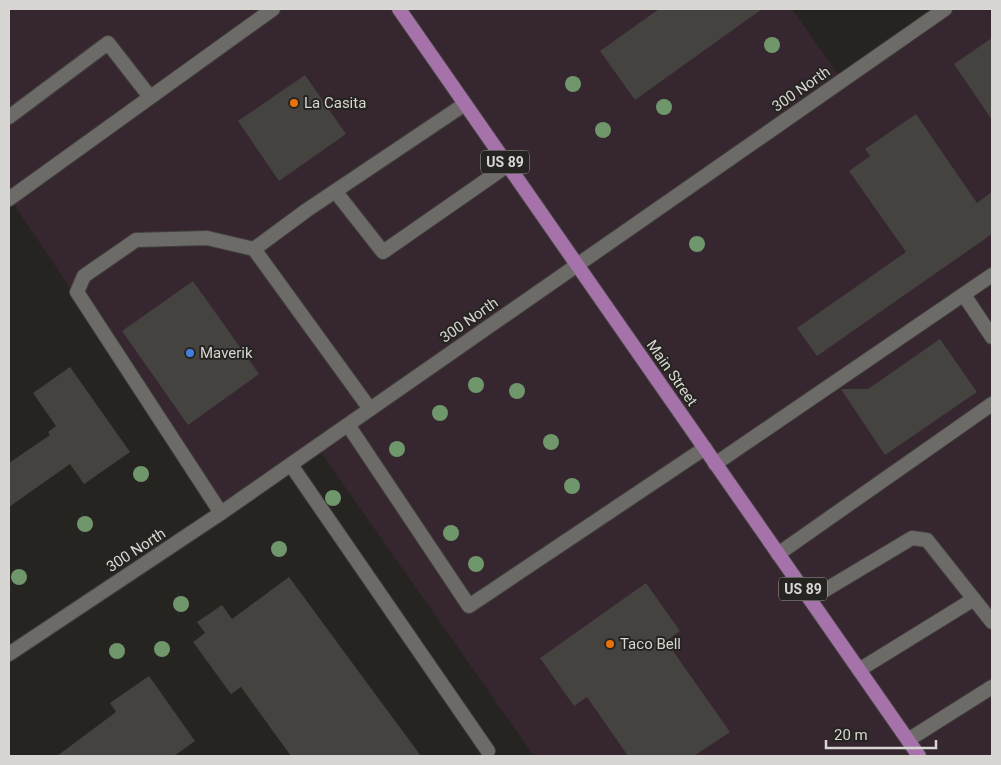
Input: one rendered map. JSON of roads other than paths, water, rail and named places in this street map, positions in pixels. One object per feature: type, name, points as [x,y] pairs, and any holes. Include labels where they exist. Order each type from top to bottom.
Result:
[{"type":"main road","name":"Main Street","points":[[399,9],[919,756]]},
{"type":"street","points":[[9,199],[273,9]]},
{"type":"street","name":"300 North","points":[[9,654],[291,465],[945,9]]},
{"type":"street","points":[[9,117],[108,44],[150,97]]},
{"type":"street","points":[[254,250],[335,191],[465,104]]},
{"type":"street","points":[[335,191],[383,252],[508,165]]},
{"type":"street","points":[[221,513],[77,292],[84,276],[136,240],[207,238],[254,250],[370,409]]},
{"type":"street","points":[[715,464],[992,275]]},
{"type":"street","points":[[964,295],[992,337]]},
{"type":"street","points":[[778,554],[992,404]]},
{"type":"street","points":[[348,425],[470,606],[705,448]]},
{"type":"street","points":[[291,465],[488,751]]},
{"type":"street","points":[[810,599],[912,538],[927,540],[992,622]]},
{"type":"street","points":[[859,670],[974,599]]},
{"type":"street","points":[[908,740],[992,687]]},
{"type":"place","name":"La Casita","points":[[294,103]]},
{"type":"place","name":"Maverik","points":[[190,353]]},
{"type":"place","name":"Taco Bell","points":[[610,644]]}]
